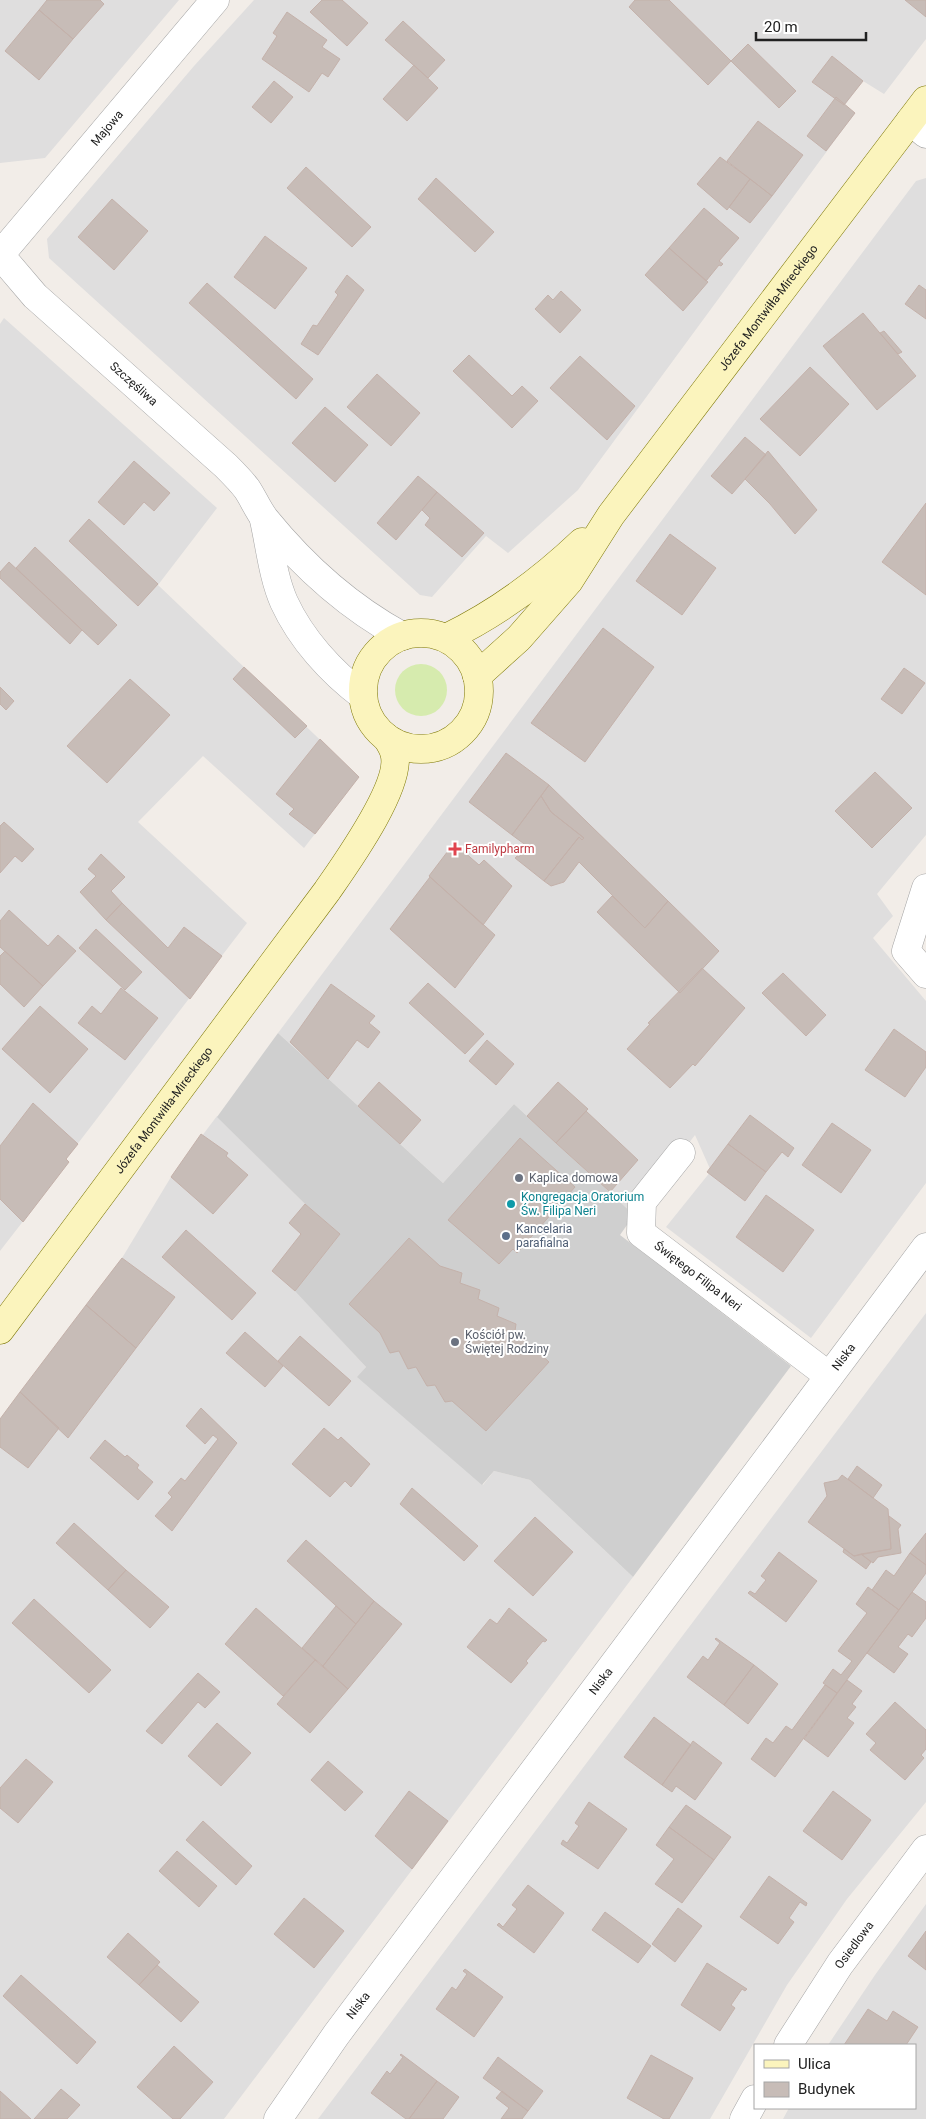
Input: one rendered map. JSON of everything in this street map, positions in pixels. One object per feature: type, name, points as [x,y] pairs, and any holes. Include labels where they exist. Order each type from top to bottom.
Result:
[{"type":"main road","name":"Józefa Montwiłła-Mireckiego","points":[[477,676],[519,638],[569,581],[611,515],[921,119]]},
{"type":"main road","name":"Józefa Montwiłła-Mireckiego","points":[[446,638],[466,629],[498,609],[554,568],[611,515]]},
{"type":"main road","points":[[417,633],[432,634],[446,638],[460,647],[471,660],[477,676],[479,694],[476,712],[466,728],[452,740],[436,747],[419,749],[403,746],[387,738],[375,727],[367,712],[363,696],[364,676],[372,659],[385,645],[402,636],[417,633]]},
{"type":"main road","name":"Józefa Montwiłła-Mireckiego","points":[[0,1330],[327,891],[362,840],[384,801],[393,771],[395,754],[387,738]]},
{"type":"main road","name":"Józefa Montwiłła-Mireckiego","points":[[327,891],[368,844],[416,762],[436,747]]},
{"type":"street","name":"Majowa","points":[[0,255],[215,0]]},
{"type":"street","name":"Szczęśliwa","points":[[0,255],[35,296],[226,466],[246,488],[263,516],[303,563],[347,600],[402,636]]},
{"type":"street","name":"Szczęśliwa","points":[[263,516],[276,577],[284,602],[304,636],[324,661],[346,683],[363,696]]},
{"type":"street","points":[[926,888],[906,951],[926,974]]},
{"type":"street","name":"Świętego Filipa Neri","points":[[681,1153],[642,1202],[641,1232],[829,1376]]},
{"type":"street","name":"Niska","points":[[278,2119],[342,2027],[926,1247]]},
{"type":"street","name":"Osiedlowa","points":[[789,2044],[840,1964],[926,1849]]},
{"type":"street","points":[[744,2119],[754,2102]]},
{"type":"shaded area","points":[[0,0],[179,0],[45,158],[0,163]]},
{"type":"shaded area","points":[[254,0],[926,0],[926,39],[884,94],[863,81],[845,105],[855,113],[578,490],[508,553],[486,536],[432,597],[420,595],[49,258],[47,239],[194,66]]},
{"type":"shaded area","points":[[926,178],[926,835],[877,894],[893,916],[873,938],[926,1001],[926,1183],[811,1338],[666,1227],[711,1171],[695,1135],[634,1215],[514,1104],[443,1183],[278,1033],[916,181]]},
{"type":"shaded area","points":[[4,318],[217,508],[158,585],[359,777],[304,848],[203,756],[138,822],[247,923],[66,1159],[69,1162],[0,1251],[0,324]]},
{"type":"shaded area","points":[[278,1033],[443,1183],[514,1104],[634,1215],[620,1235],[791,1366],[633,1577],[530,1480],[494,1471],[482,1485],[357,1377],[366,1367],[295,1291],[340,1234],[305,1204],[217,1117]]},
{"type":"shaded area","points":[[217,1116],[305,1204],[340,1234],[296,1291],[366,1367],[358,1377],[483,1485],[494,1471],[530,1480],[633,1577],[224,2119],[0,2119],[0,1419],[122,1258],[171,1177]]},
{"type":"shaded area","points":[[926,1313],[926,1802],[847,1899],[787,1985],[710,2119],[318,2119]]},
{"type":"shaded area","points":[[926,1904],[926,2119],[783,2119],[788,2109],[916,2109],[916,2044],[829,2044]]},
{"type":"green space","points":[[416,664],[426,664],[440,671],[447,685],[447,695],[440,709],[426,716],[416,716],[406,712],[399,705],[395,695],[395,685],[399,675],[406,668]]},
{"type":"building","points":[[47,0],[100,0],[104,4],[73,39],[39,10]]},
{"type":"building","points":[[322,0],[342,0],[368,23],[347,46],[310,12]]},
{"type":"building","points":[[635,0],[669,0],[731,61],[708,85],[629,7]]},
{"type":"building","points":[[905,0],[926,0],[926,17]]},
{"type":"building","points":[[39,10],[73,39],[39,80],[5,51]]},
{"type":"building","points":[[287,12],[327,40],[322,47],[340,59],[328,77],[322,73],[309,92],[262,59],[277,36],[273,33]]},
{"type":"building","points":[[403,21],[445,60],[428,78],[385,40]]},
{"type":"building","points":[[748,44],[796,91],[779,108],[731,61]]},
{"type":"building","points":[[832,56],[863,81],[844,105],[812,82]]},
{"type":"building","points":[[414,65],[438,88],[407,121],[383,99]]},
{"type":"building","points":[[274,81],[293,97],[271,123],[252,107]]},
{"type":"building","points":[[836,97],[855,113],[826,151],[807,136]]},
{"type":"building","points":[[758,121],[803,155],[772,196],[727,161]]},
{"type":"building","points":[[720,157],[750,179],[727,210],[697,184]]},
{"type":"building","points":[[306,167],[371,227],[352,247],[287,188]]},
{"type":"building","points":[[436,178],[494,232],[475,252],[418,199]]},
{"type":"building","points":[[750,179],[772,196],[750,223],[729,207]]},
{"type":"building","points":[[112,199],[148,231],[114,270],[78,237]]},
{"type":"building","points":[[704,208],[739,238],[719,261],[723,264],[719,265],[706,281],[669,248]]},
{"type":"building","points":[[265,236],[307,268],[275,309],[234,277]]},
{"type":"building","points":[[669,248],[708,282],[683,311],[645,275]]},
{"type":"building","points":[[347,275],[364,290],[318,355],[301,344],[313,325],[317,326],[338,295],[335,292]]},
{"type":"building","points":[[207,283],[313,379],[296,399],[189,303]]},
{"type":"building","points":[[919,285],[926,290],[926,319],[905,304]]},
{"type":"building","points":[[561,291],[581,310],[560,333],[535,309],[548,295],[553,300]]},
{"type":"building","points":[[863,313],[916,376],[877,410],[823,346]]},
{"type":"building","points":[[884,331],[902,352],[898,354],[880,333]]},
{"type":"building","points":[[469,355],[512,396],[522,386],[538,401],[512,428],[453,371]]},
{"type":"building","points":[[580,356],[635,406],[607,440],[550,388]]},
{"type":"building","points":[[810,367],[849,404],[800,456],[760,419]]},
{"type":"building","points":[[377,374],[420,413],[391,446],[347,407]]},
{"type":"building","points":[[325,407],[368,445],[335,482],[292,443]]},
{"type":"building","points":[[745,437],[766,455],[732,494],[711,476]]},
{"type":"building","points":[[768,451],[817,510],[795,534],[770,504],[745,479]]},
{"type":"building","points":[[134,461],[170,493],[154,511],[144,502],[124,525],[98,502]]},
{"type":"building","points":[[418,476],[437,492],[396,540],[377,523]]},
{"type":"building","points":[[437,492],[484,533],[462,557],[425,525],[430,518],[422,510]]},
{"type":"building","points":[[926,503],[926,595],[882,562]]},
{"type":"building","points":[[89,519],[158,584],[138,606],[69,541]]},
{"type":"building","points":[[670,534],[716,568],[682,615],[636,581]]},
{"type":"building","points":[[35,547],[117,625],[98,645],[16,568]]},
{"type":"building","points":[[9,562],[82,630],[70,644],[0,578],[0,572]]},
{"type":"building","points":[[603,628],[654,667],[585,762],[531,723]]},
{"type":"building","points":[[244,667],[307,726],[295,738],[233,679]]},
{"type":"building","points":[[904,668],[925,683],[902,714],[881,699]]},
{"type":"building","points":[[130,679],[170,715],[107,783],[67,746]]},
{"type":"building","points":[[0,687],[14,701],[6,710],[0,704]]},
{"type":"building","points":[[320,739],[359,777],[315,834],[289,814],[294,809],[276,794]]},
{"type":"building","points":[[506,753],[549,785],[512,835],[469,802]]},
{"type":"building","points":[[875,772],[912,808],[872,848],[835,811]]},
{"type":"building","points":[[549,785],[668,901],[645,928],[579,862],[564,882],[551,886],[544,881],[579,837],[582,840],[584,838],[551,812],[541,796]]},
{"type":"building","points":[[541,796],[551,812],[584,838],[582,840],[579,837],[544,881],[515,858],[519,857],[527,846],[512,835]]},
{"type":"building","points":[[4,822],[34,849],[22,862],[15,856],[0,873],[0,826]]},
{"type":"building","points":[[454,843],[479,865],[484,860],[512,886],[483,925],[429,876]]},
{"type":"building","points":[[101,854],[125,877],[111,891],[122,903],[106,920],[80,892],[96,876],[88,869]]},
{"type":"building","points":[[430,877],[495,935],[455,988],[390,929]]},
{"type":"building","points":[[612,896],[645,928],[668,901],[719,951],[680,993],[597,912]]},
{"type":"building","points":[[122,903],[168,948],[184,927],[222,956],[190,999],[106,920]]},
{"type":"building","points":[[9,910],[48,946],[58,935],[76,951],[43,986],[0,947],[0,921]]},
{"type":"building","points":[[96,929],[142,972],[125,990],[79,948]]},
{"type":"building","points":[[5,951],[43,986],[24,1007],[0,984],[0,956]]},
{"type":"building","points":[[702,968],[745,1008],[695,1066],[693,1064],[670,1088],[627,1049],[650,1024],[648,1023]]},
{"type":"building","points":[[783,973],[826,1015],[806,1036],[762,993]]},
{"type":"building","points":[[428,983],[484,1034],[465,1054],[409,1003]]},
{"type":"building","points":[[331,984],[375,1016],[369,1023],[380,1032],[368,1048],[357,1040],[328,1079],[290,1042]]},
{"type":"building","points":[[121,988],[158,1018],[125,1060],[78,1023],[92,1006],[101,1014]]},
{"type":"building","points":[[40,1006],[88,1049],[50,1093],[2,1049]]},
{"type":"building","points":[[894,1029],[926,1052],[926,1067],[905,1097],[865,1070]]},
{"type":"building","points":[[487,1040],[514,1064],[496,1085],[469,1061]]},
{"type":"building","points":[[379,1082],[421,1120],[400,1144],[358,1106]]},
{"type":"building","points":[[558,1082],[588,1109],[556,1143],[527,1116]]},
{"type":"building","points":[[33,1103],[78,1144],[66,1159],[69,1162],[23,1222],[0,1199],[0,1146]]},
{"type":"building","points":[[586,1111],[638,1160],[610,1192],[556,1143]]},
{"type":"building","points":[[750,1115],[794,1148],[788,1157],[782,1152],[766,1172],[728,1144]]},
{"type":"building","points":[[832,1123],[871,1150],[841,1193],[802,1165]]},
{"type":"building","points":[[201,1134],[228,1153],[226,1156],[248,1175],[213,1214],[171,1177]]},
{"type":"building","name":"Kongregacja Oratorium Św. Filipa Neri","points":[[520,1138],[575,1187],[517,1253],[513,1249],[499,1264],[448,1220]]},
{"type":"building","points":[[728,1144],[766,1172],[745,1201],[707,1172]]},
{"type":"building","points":[[766,1195],[814,1230],[783,1272],[736,1237]]},
{"type":"building","points":[[305,1204],[340,1234],[295,1291],[272,1271],[301,1234],[289,1223]]},
{"type":"building","points":[[186,1230],[256,1293],[232,1320],[162,1257]]},
{"type":"building","name":"Kościół pw. Świętej Rodziny","points":[[409,1238],[440,1266],[462,1273],[460,1283],[480,1290],[478,1299],[499,1308],[497,1316],[516,1324],[515,1331],[549,1362],[486,1431],[452,1401],[445,1402],[435,1385],[427,1386],[416,1367],[408,1369],[399,1351],[390,1353],[380,1333],[349,1304]]},
{"type":"building","points":[[122,1258],[175,1297],[136,1348],[86,1305]]},
{"type":"building","points":[[86,1305],[136,1348],[68,1438],[20,1392]]},
{"type":"building","points":[[245,1332],[283,1366],[265,1387],[226,1353]]},
{"type":"building","points":[[300,1336],[351,1381],[329,1406],[278,1361]]},
{"type":"building","points":[[20,1392],[59,1428],[28,1468],[0,1447],[0,1419]]},
{"type":"building","points":[[201,1408],[237,1443],[172,1531],[155,1516],[172,1497],[168,1493],[181,1478],[185,1481],[218,1439],[213,1435],[205,1444],[186,1426]]},
{"type":"building","points":[[324,1428],[338,1440],[341,1437],[370,1464],[351,1487],[345,1481],[330,1497],[292,1464]]},
{"type":"building","points":[[105,1440],[125,1457],[127,1455],[139,1465],[137,1468],[153,1482],[138,1500],[90,1458]]},
{"type":"building","points":[[857,1466],[882,1485],[873,1498],[848,1479]]},
{"type":"building","points":[[842,1475],[888,1509],[891,1549],[854,1556],[808,1522],[827,1496],[824,1483],[838,1480]]},
{"type":"building","points":[[412,1488],[478,1546],[464,1561],[400,1504]]},
{"type":"building","points":[[889,1516],[901,1525],[898,1529],[901,1553],[878,1557],[873,1563],[861,1554],[891,1549]]},
{"type":"building","points":[[535,1517],[573,1552],[533,1596],[494,1561]]},
{"type":"building","points":[[74,1523],[126,1570],[108,1590],[56,1543]]},
{"type":"building","points":[[926,1533],[926,1565],[910,1553]]},
{"type":"building","points":[[306,1540],[374,1601],[356,1624],[287,1561]]},
{"type":"building","points":[[844,1549],[854,1556],[861,1554],[871,1562],[866,1569],[843,1552]]},
{"type":"building","points":[[779,1552],[817,1581],[786,1622],[748,1593],[750,1591],[755,1594],[766,1580],[761,1576]]},
{"type":"building","points":[[910,1553],[926,1565],[926,1573],[899,1610],[872,1590],[886,1570],[894,1576]]},
{"type":"building","points":[[126,1570],[169,1607],[150,1628],[108,1590]]},
{"type":"building","points":[[868,1587],[899,1610],[837,1693],[823,1683],[833,1669],[841,1675],[852,1661],[838,1651],[867,1613],[856,1604]]},
{"type":"building","points":[[912,1592],[926,1602],[926,1618],[912,1637],[908,1634],[898,1647],[908,1654],[894,1673],[867,1653]]},
{"type":"building","points":[[34,1599],[111,1670],[89,1693],[12,1623]]},
{"type":"building","points":[[374,1601],[402,1624],[348,1689],[323,1666]]},
{"type":"building","points":[[336,1606],[356,1624],[323,1666],[302,1648]]},
{"type":"building","points":[[256,1608],[315,1660],[283,1696],[225,1644]]},
{"type":"building","points":[[509,1608],[547,1640],[543,1641],[526,1661],[528,1663],[511,1683],[467,1647],[490,1619],[497,1624]]},
{"type":"building","points":[[716,1638],[754,1665],[724,1705],[687,1677],[703,1656],[708,1660],[720,1643]]},
{"type":"building","points":[[315,1660],[348,1689],[310,1733],[277,1704]]},
{"type":"building","points":[[754,1665],[778,1684],[748,1724],[724,1705]]},
{"type":"building","points":[[198,1673],[220,1692],[205,1708],[198,1702],[162,1744],[146,1731]]},
{"type":"building","points":[[847,1680],[862,1691],[852,1704],[856,1707],[847,1718],[854,1723],[828,1757],[804,1739]]},
{"type":"building","points":[[825,1685],[837,1693],[775,1777],[751,1759],[766,1738],[773,1743],[786,1726],[792,1730]]},
{"type":"building","points":[[895,1702],[926,1730],[926,1749],[921,1755],[924,1758],[905,1780],[870,1750],[876,1743],[866,1734]]},
{"type":"building","points":[[654,1717],[691,1745],[662,1785],[624,1757]]},
{"type":"building","points":[[217,1723],[251,1753],[221,1786],[188,1756]]},
{"type":"building","points":[[693,1741],[722,1763],[695,1800],[676,1786],[672,1792],[662,1785]]},
{"type":"building","points":[[26,1759],[53,1782],[18,1823],[0,1808],[0,1788]]},
{"type":"building","points":[[328,1761],[363,1792],[345,1811],[311,1780]]},
{"type":"building","points":[[409,1791],[448,1821],[412,1869],[375,1836]]},
{"type":"building","points":[[833,1791],[871,1820],[842,1860],[803,1831]]},
{"type":"building","points":[[589,1802],[627,1829],[598,1869],[561,1844],[563,1840],[567,1843],[579,1826],[575,1823]]},
{"type":"building","points":[[686,1805],[731,1837],[714,1860],[669,1827]]},
{"type":"building","points":[[203,1821],[252,1866],[236,1885],[186,1840]]},
{"type":"building","points":[[669,1827],[714,1860],[682,1903],[655,1884],[674,1859],[656,1845]]},
{"type":"building","points":[[177,1851],[217,1886],[199,1907],[159,1871]]},
{"type":"building","points":[[769,1876],[807,1903],[806,1906],[800,1902],[789,1918],[794,1922],[778,1944],[740,1917]]},
{"type":"building","points":[[528,1885],[564,1913],[534,1953],[497,1925],[499,1923],[503,1927],[517,1909],[512,1905]]},
{"type":"building","points":[[304,1898],[344,1931],[314,1968],[274,1934]]},
{"type":"building","points":[[678,1908],[702,1926],[675,1962],[652,1944]]},
{"type":"building","points":[[605,1912],[651,1946],[638,1963],[592,1930]]},
{"type":"building","points":[[926,1931],[926,1970],[908,1956]]},
{"type":"building","points":[[128,1933],[160,1962],[139,1985],[107,1957]]},
{"type":"building","points":[[707,1963],[747,1989],[745,1991],[742,1989],[731,2005],[735,2008],[720,2031],[681,2005]]},
{"type":"building","points":[[157,1965],[199,2002],[181,2022],[139,1985]]},
{"type":"building","points":[[465,1969],[503,1997],[474,2037],[436,2009],[452,1987],[456,1990],[467,1974],[463,1971]]},
{"type":"building","points":[[21,1975],[96,2042],[77,2064],[3,1996]]},
{"type":"building","points":[[868,2009],[887,2021],[893,2011],[918,2027],[907,2044],[845,2044]]},
{"type":"building","points":[[174,2046],[213,2082],[180,2119],[173,2119],[137,2087]]},
{"type":"building","points":[[401,2054],[437,2081],[409,2119],[406,2119],[371,2093],[387,2071],[390,2074],[403,2057]]},
{"type":"building","points":[[651,2055],[693,2078],[669,2119],[664,2119],[627,2098]]},
{"type":"building","points":[[498,2057],[543,2091],[528,2111],[483,2078]]},
{"type":"building","points":[[437,2081],[459,2097],[443,2119],[409,2119]]},
{"type":"building","points":[[61,2089],[80,2105],[67,2119],[34,2119]]},
{"type":"building","points":[[0,2091],[31,2119],[0,2119]]},
{"type":"building","points":[[502,2091],[528,2111],[522,2119],[501,2119],[509,2108],[496,2098]]},
{"type":"place","name":"Familypharm","points":[[455,849]]},
{"type":"place","name":"Kaplica domowa","points":[[519,1178]]},
{"type":"place","name":"Kongregacja Oratorium Św. Filipa Neri","points":[[511,1204]]},
{"type":"place","name":"Kancelaria parafialna","points":[[506,1236]]},
{"type":"place","name":"Kościół pw. Świętej Rodziny","points":[[455,1342]]}]
